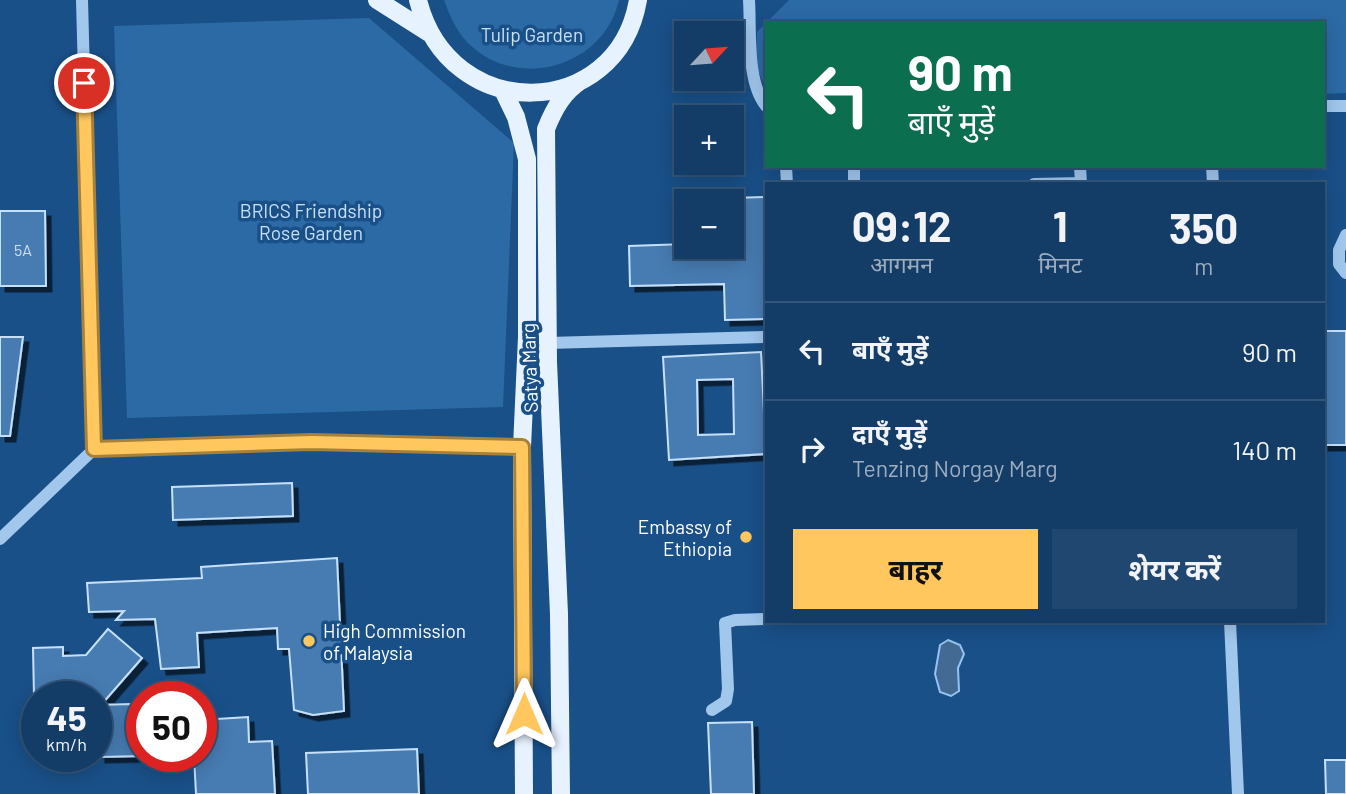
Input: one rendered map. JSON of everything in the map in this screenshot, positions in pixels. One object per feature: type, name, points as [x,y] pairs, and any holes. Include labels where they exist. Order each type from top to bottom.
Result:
[{"type":"main road","points":[[377,0],[429,33]]},
{"type":"main road","points":[[418,0],[429,33],[446,56],[467,75],[503,90],[523,93],[563,88],[582,80]]},
{"type":"main road","name":"Satya Marg","points":[[561,794],[559,601],[548,343],[547,128],[553,109],[573,86],[605,63],[624,40],[640,4]]},
{"type":"main road","name":"Satya Marg","points":[[503,90],[516,117],[527,159],[527,337],[522,447],[524,794]]},
{"type":"street","points":[[82,0],[94,449]]},
{"type":"street","points":[[749,0],[753,73],[759,97],[765,105]]},
{"type":"street","points":[[1325,106],[1346,106]]},
{"type":"street","points":[[1346,235],[1339,250],[1339,264],[1346,273]]},
{"type":"street","points":[[548,343],[765,337]]},
{"type":"street","points":[[0,539],[94,449],[312,442],[522,447]]},
{"type":"street","points":[[712,710],[726,701],[728,689],[725,623],[765,619]]},
{"type":"street","points":[[1230,623],[1238,794]]},
{"type":"green space","name":"Tulip Garden","points":[[444,0],[619,0],[610,23],[596,42],[578,56],[556,65],[533,69],[510,66],[488,58],[468,43],[457,28]]},
{"type":"green space","points":[[789,0],[1346,0],[1346,93],[1325,94],[1325,21],[768,21]]},
{"type":"green space","name":"BRICS Friendship Rose Garden","points":[[369,18],[514,143],[503,407],[127,418],[114,26]]},
{"type":"green space","points":[[765,24],[765,87],[755,64],[757,32]]},
{"type":"shaded area","points":[[948,640],[960,645],[964,654],[958,668],[959,691],[951,696],[940,692],[935,674],[940,645]]},
{"type":"building","points":[[765,197],[765,319],[725,320],[724,284],[630,286],[629,246],[674,244],[674,259],[744,259],[744,198]]},
{"type":"building","points":[[0,211],[45,211],[46,286],[0,286]]},
{"type":"building","points":[[1325,331],[1346,331],[1346,445],[1325,445]]},
{"type":"building","points":[[0,337],[23,337],[10,436],[0,436]]},
{"type":"building","points":[[761,352],[765,454],[669,460],[663,357]],"holes":[[[733,379],[734,434],[698,435],[697,380]]]},
{"type":"building","points":[[292,483],[293,516],[173,520],[172,487]]},
{"type":"building","name":"High Commission of Malaysia","points":[[337,558],[344,711],[313,715],[294,710],[289,649],[278,649],[277,628],[197,633],[199,667],[161,669],[155,619],[116,620],[124,611],[89,612],[87,583],[202,578],[201,567]]},
{"type":"building","points":[[108,629],[142,658],[112,692],[112,681],[34,681],[33,648],[63,647],[63,656],[86,655]]},
{"type":"building","points":[[126,704],[126,756],[112,757],[112,705]]},
{"type":"building","points":[[248,717],[249,742],[272,741],[275,794],[196,794],[195,772],[217,772],[217,719]]},
{"type":"building","points":[[752,722],[754,794],[711,794],[708,723]]},
{"type":"building","points":[[417,749],[419,794],[308,794],[306,753]]},
{"type":"building","points":[[1325,760],[1346,760],[1346,794],[1326,794]]},
{"type":"place","name":"Embassy of Ethiopia","points":[[746,537]]},
{"type":"place","name":"High Commission of Malaysia","points":[[309,641]]},
{"type":"route","points":[[84,83],[94,449],[312,442],[522,447],[524,714]]}]
